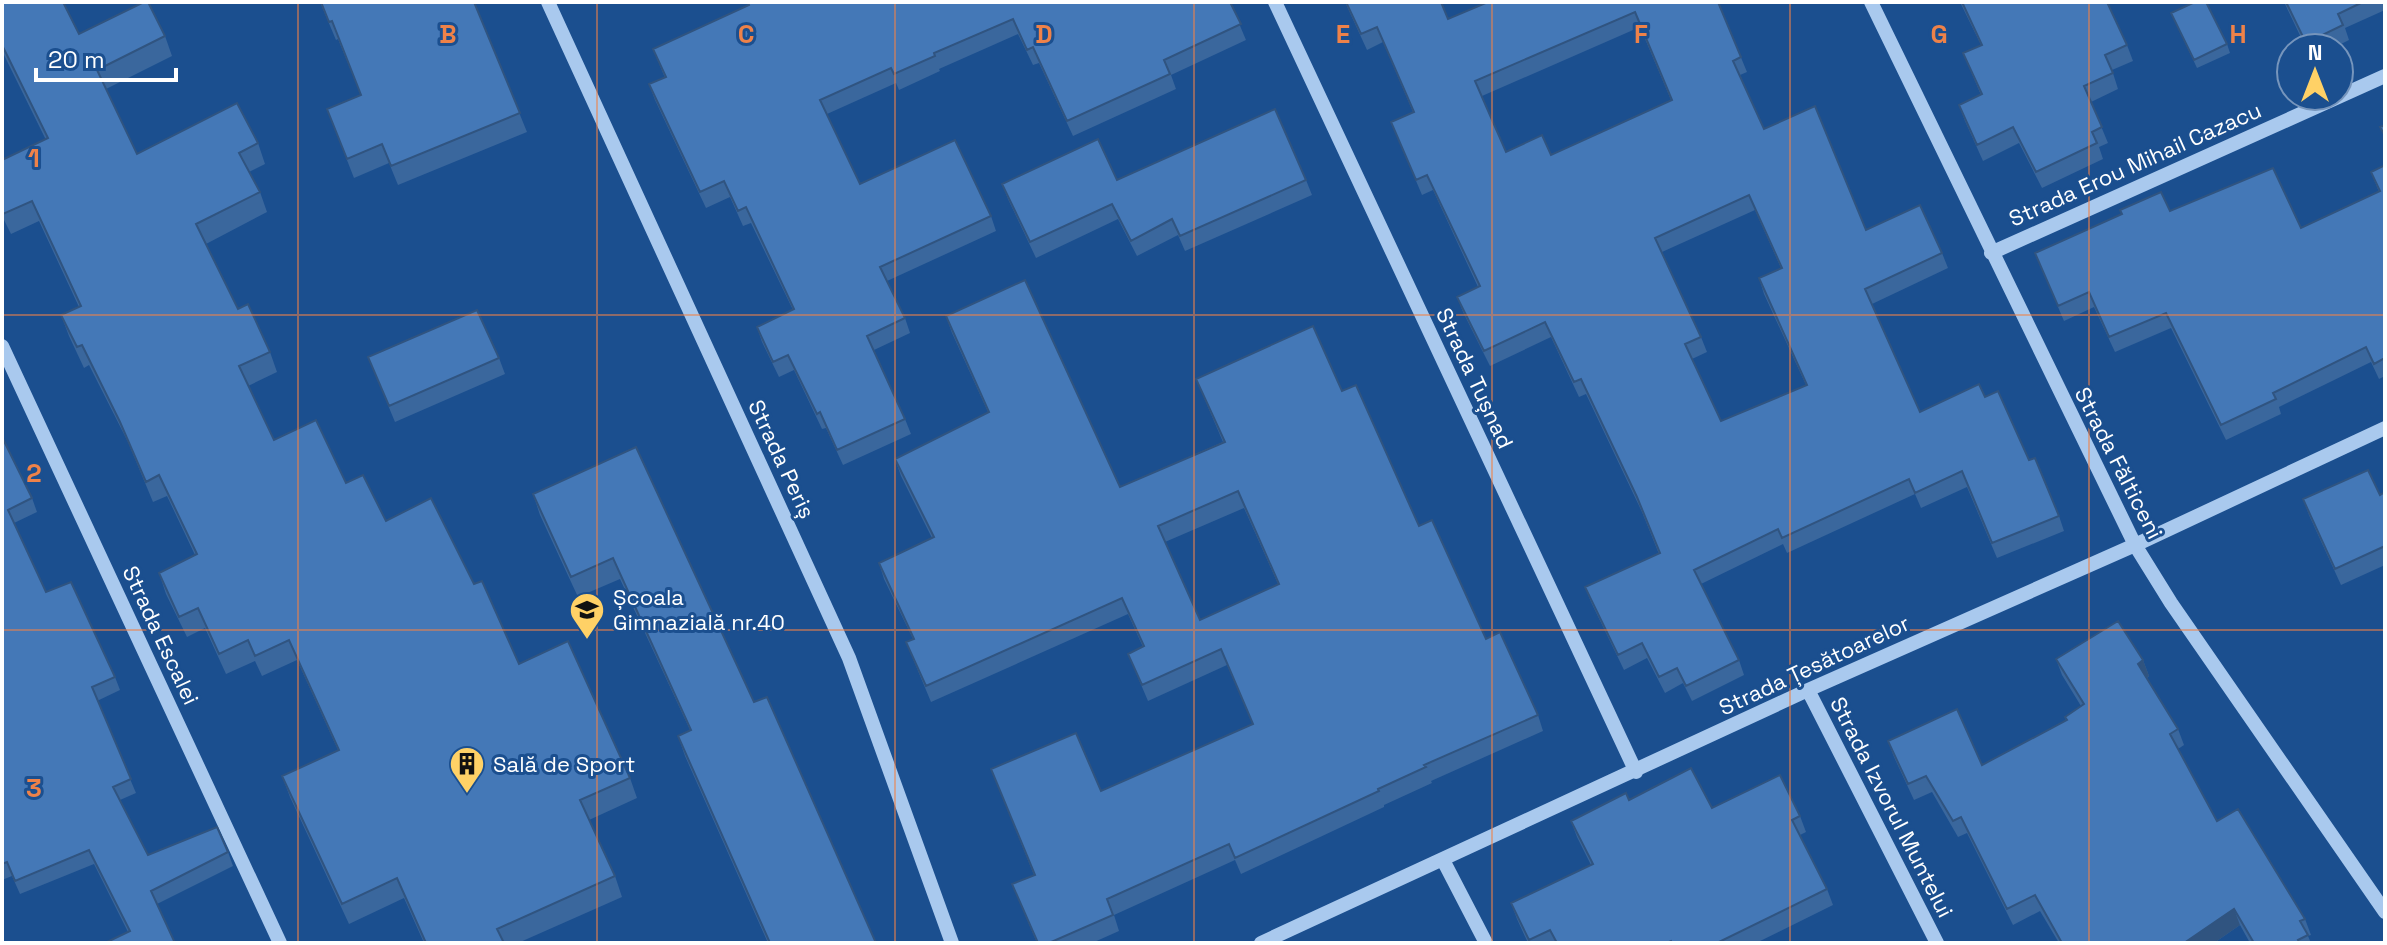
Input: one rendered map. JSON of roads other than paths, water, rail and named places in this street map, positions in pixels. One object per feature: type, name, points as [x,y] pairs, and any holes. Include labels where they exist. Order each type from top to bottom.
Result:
[{"type":"street","name":"Strada Periș","points":[[548,2],[849,658],[952,943]]},
{"type":"street","name":"Strada Tușnad","points":[[1275,2],[1636,772]]},
{"type":"street","name":"Strada Fălticeni","points":[[1871,2],[2135,545],[2171,603],[2385,912]]},
{"type":"street","name":"Strada Erou Mihail Cazacu","points":[[1991,253],[2385,76]]},
{"type":"street","name":"Strada Escalei","points":[[2,346],[280,943]]},
{"type":"street","name":"Strada Țesătoarelor","points":[[1261,943],[2385,428]]},
{"type":"street","name":"Strada Izvorul Muntelui","points":[[1808,690],[1937,943]]},
{"type":"street","points":[[1443,860],[1486,943]]},
{"type":"place","name":"Școala Gimnazială nr.40","points":[[587,641]]},
{"type":"place","name":"Sală de Sport","points":[[467,795]]}]
